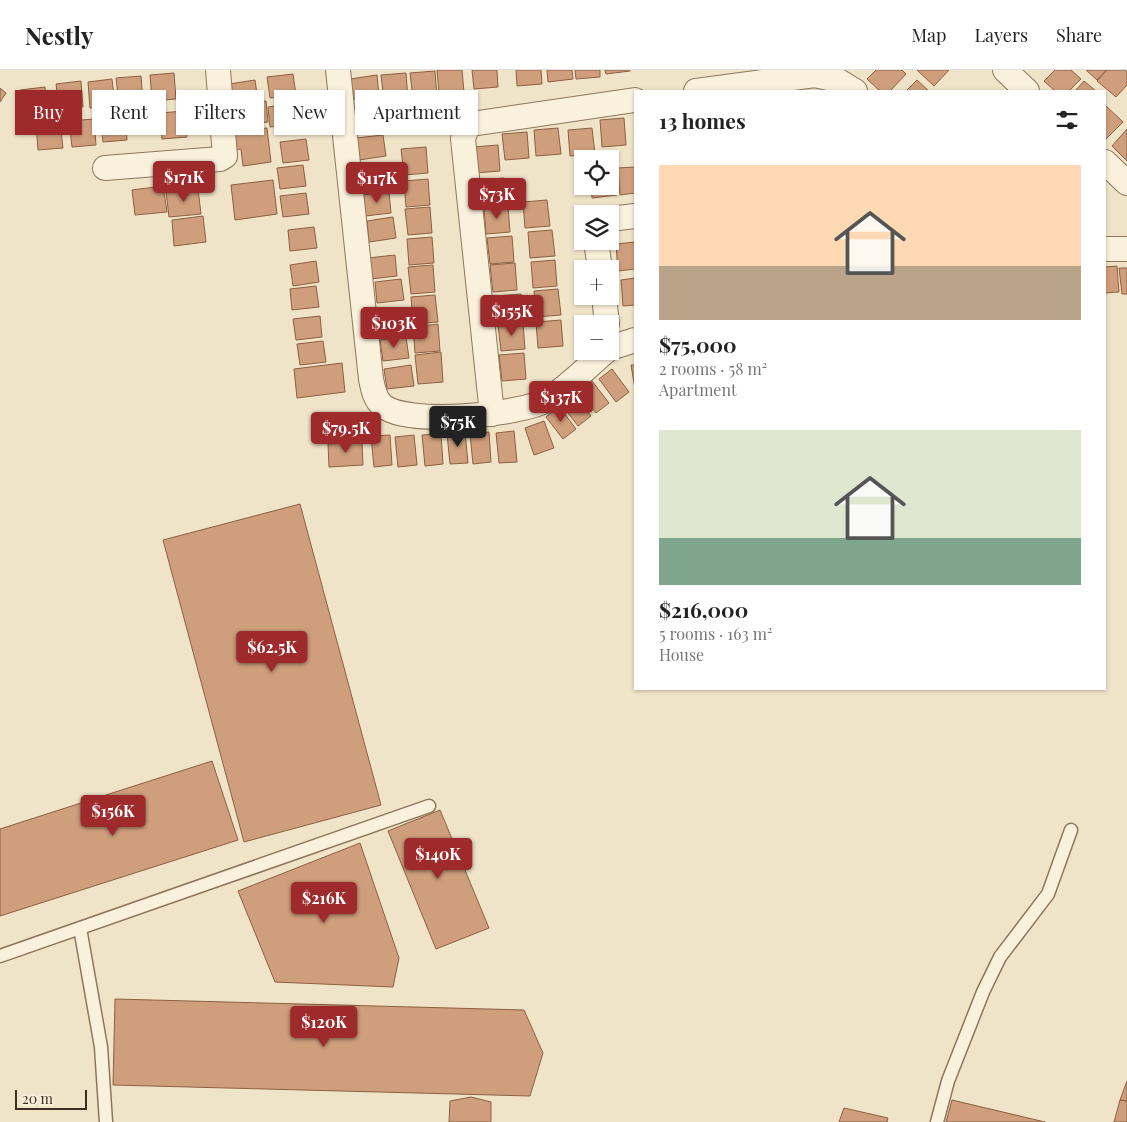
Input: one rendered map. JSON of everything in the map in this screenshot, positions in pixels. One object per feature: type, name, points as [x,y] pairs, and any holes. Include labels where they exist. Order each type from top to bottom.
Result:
[{"type":"street","points":[[105,168],[220,159],[225,156],[218,70]]},
{"type":"street","points":[[338,70],[372,379],[375,394],[382,406],[392,412],[442,417],[492,414],[528,407],[547,400],[595,360]]},
{"type":"street","points":[[704,90],[815,76],[837,80],[853,90]]},
{"type":"street","points":[[492,414],[463,139],[466,130],[471,124],[634,100]]},
{"type":"street","points":[[1106,164],[1127,183]]},
{"type":"street","points":[[619,218],[634,216]]},
{"type":"street","points":[[1106,249],[1127,249]]},
{"type":"street","points":[[619,345],[634,340]]},
{"type":"lane","points":[[0,956],[429,806]]},
{"type":"lane","points":[[937,1122],[948,1081],[983,992],[1000,957],[1048,894],[1071,830]]},
{"type":"lane","points":[[80,928],[101,1047],[106,1122]]},
{"type":"building","points":[[437,70],[462,70],[464,90],[439,90]]},
{"type":"building","points":[[472,70],[497,70],[498,87],[474,89]]},
{"type":"building","points":[[516,70],[541,70],[542,84],[517,86]]},
{"type":"building","points":[[547,70],[572,70],[573,79],[548,82]]},
{"type":"building","points":[[575,70],[600,70],[600,77],[576,79]]},
{"type":"building","points":[[605,70],[630,70],[630,71],[606,74]]},
{"type":"building","points":[[876,70],[902,70],[906,74],[891,90],[879,90],[867,79]]},
{"type":"building","points":[[917,70],[949,70],[934,86]]},
{"type":"building","points":[[1055,70],[1071,70],[1081,79],[1070,90],[1054,90],[1044,81]]},
{"type":"building","points":[[1086,70],[1106,70],[1097,80]]},
{"type":"building","points":[[1107,70],[1125,70],[1127,72],[1127,85],[1116,97],[1097,81]]},
{"type":"building","points":[[435,71],[436,90],[412,90],[410,73]]},
{"type":"building","points":[[174,73],[176,99],[166,100],[166,90],[151,90],[150,75]]},
{"type":"building","points":[[406,73],[407,90],[383,90],[381,75]]},
{"type":"building","points":[[293,74],[295,90],[274,90],[274,98],[270,98],[267,77]]},
{"type":"building","points":[[377,75],[378,90],[355,90],[355,99],[353,99],[350,79]]},
{"type":"building","points":[[141,76],[142,90],[117,90],[116,78]]},
{"type":"building","points":[[112,79],[113,90],[92,90],[92,108],[90,108],[88,82]]},
{"type":"building","points":[[255,80],[256,90],[230,90],[229,84]]},
{"type":"building","points":[[917,80],[928,90],[907,90]]},
{"type":"building","points":[[81,81],[82,90],[57,90],[56,84]]},
{"type":"building","points":[[1084,81],[1095,90],[1076,90]]},
{"type":"building","points":[[45,87],[45,90],[20,90]]},
{"type":"building","points":[[0,88],[6,93],[0,102]]},
{"type":"building","points":[[264,101],[266,101],[268,122],[264,122]]},
{"type":"building","points":[[274,106],[274,127],[270,127],[268,107]]},
{"type":"building","points":[[1106,106],[1123,122],[1106,139]]},
{"type":"building","points":[[166,112],[176,112],[176,135],[187,135],[187,137],[162,139],[162,135],[166,135]]},
{"type":"building","points":[[624,118],[626,145],[602,147],[600,120]]},
{"type":"building","points":[[92,119],[92,135],[95,135],[96,145],[72,147],[71,135],[82,135],[82,120]]},
{"type":"building","points":[[264,128],[267,128],[271,162],[243,166],[241,149],[232,150],[230,135],[264,135]]},
{"type":"building","points":[[558,128],[561,154],[536,156],[534,130]]},
{"type":"building","points":[[592,128],[595,150],[574,150],[574,156],[570,156],[568,130]]},
{"type":"building","points":[[1127,129],[1127,161],[1112,146]]},
{"type":"building","points":[[527,132],[529,158],[505,160],[502,134]]},
{"type":"building","points":[[37,135],[62,135],[63,148],[38,150]]},
{"type":"building","points":[[102,135],[127,135],[127,140],[103,142]]},
{"type":"building","points":[[383,135],[386,156],[359,160],[356,138]]},
{"type":"building","points":[[306,139],[309,160],[283,163],[280,142]]},
{"type":"building","points":[[498,145],[500,171],[476,173],[474,147]]},
{"type":"building","points":[[426,147],[428,173],[404,175],[401,149]]},
{"type":"building","points":[[303,165],[306,186],[280,189],[277,168]]},
{"type":"building","points":[[634,167],[634,193],[620,195],[619,168]]},
{"type":"building","points":[[390,169],[393,190],[366,193],[364,172]]},
{"type":"building","points":[[504,178],[507,204],[482,206],[480,180]]},
{"type":"building","points":[[428,179],[430,205],[406,207],[404,181]]},
{"type":"building","points":[[273,180],[277,214],[235,220],[231,185]]},
{"type":"building","points":[[163,186],[167,212],[135,215],[132,190]]},
{"type":"building","points":[[198,189],[201,214],[169,217],[166,192]]},
{"type":"building","points":[[389,192],[391,213],[365,216],[362,195]]},
{"type":"building","points":[[306,193],[309,214],[283,217],[280,196]]},
{"type":"building","points":[[592,195],[617,195],[592,198]]},
{"type":"building","points":[[547,200],[550,226],[525,228],[523,202]]},
{"type":"building","points":[[508,206],[510,232],[486,234],[484,208]]},
{"type":"building","points":[[430,207],[432,233],[408,235],[405,209]]},
{"type":"building","points":[[203,216],[206,242],[174,246],[172,220]]},
{"type":"building","points":[[393,217],[396,238],[369,242],[367,221]]},
{"type":"building","points":[[314,227],[317,248],[290,251],[288,230]]},
{"type":"building","points":[[552,230],[555,256],[530,258],[528,232]]},
{"type":"building","points":[[512,236],[514,262],[490,264],[487,238]]},
{"type":"building","points":[[432,237],[434,263],[409,265],[407,239]]},
{"type":"building","points":[[634,242],[634,269],[619,271],[619,260],[617,260],[616,250],[619,250],[619,244]]},
{"type":"building","points":[[395,255],[397,276],[371,279],[368,258]]},
{"type":"building","points":[[555,260],[557,286],[533,288],[531,262]]},
{"type":"building","points":[[316,261],[319,282],[293,286],[290,265]]},
{"type":"building","points":[[515,263],[517,290],[493,292],[490,265]]},
{"type":"building","points":[[433,265],[435,292],[411,294],[408,267]]},
{"type":"building","points":[[1117,266],[1119,292],[1106,293],[1106,267]]},
{"type":"building","points":[[1119,268],[1127,268],[1127,294],[1122,294]]},
{"type":"building","points":[[634,278],[634,305],[623,306],[621,280]]},
{"type":"building","points":[[401,279],[404,300],[377,303],[375,282]]},
{"type":"building","points":[[316,286],[319,307],[292,310],[290,289]]},
{"type":"building","points":[[558,289],[561,315],[536,317],[534,291]]},
{"type":"building","points":[[521,294],[523,320],[498,322],[496,296]]},
{"type":"building","points":[[435,295],[438,322],[413,324],[411,297]]},
{"type":"building","points":[[403,312],[406,333],[380,337],[377,316]]},
{"type":"building","points":[[320,316],[322,337],[296,340],[293,319]]},
{"type":"building","points":[[561,320],[563,346],[538,348],[536,322]]},
{"type":"building","points":[[523,323],[525,349],[501,351],[498,325]]},
{"type":"building","points":[[438,324],[440,351],[415,353],[413,327]]},
{"type":"building","points":[[406,337],[409,358],[383,361],[380,340]]},
{"type":"building","points":[[323,341],[326,362],[300,365],[297,344]]},
{"type":"building","points":[[441,352],[443,382],[418,384],[415,355]]},
{"type":"building","points":[[524,353],[526,379],[502,381],[499,355]]},
{"type":"building","points":[[342,363],[345,392],[297,398],[294,369]]},
{"type":"building","points":[[411,365],[414,386],[387,389],[384,369]]},
{"type":"building","points":[[631,365],[634,365],[634,383]]},
{"type":"building","points":[[612,369],[629,392],[616,402],[599,379]]},
{"type":"building","points":[[592,381],[609,403],[596,413],[578,391]]},
{"type":"building","points":[[574,394],[591,416],[578,426],[561,404]]},
{"type":"building","points":[[559,406],[576,429],[563,439],[546,417]]},
{"type":"building","points":[[544,421],[554,448],[534,455],[525,428]]},
{"type":"building","points":[[514,431],[517,462],[499,463],[496,433]]},
{"type":"building","points":[[465,432],[468,463],[450,464],[447,434]]},
{"type":"building","points":[[489,432],[491,462],[473,464],[470,434]]},
{"type":"building","points":[[441,434],[443,464],[425,466],[422,435]]},
{"type":"building","points":[[390,435],[392,465],[374,467],[371,436]]},
{"type":"building","points":[[414,435],[417,465],[398,467],[395,437]]},
{"type":"building","points":[[362,442],[363,465],[329,467],[328,444]]},
{"type":"building","points":[[300,504],[381,805],[244,842],[163,540]]},
{"type":"building","points":[[212,761],[238,840],[0,916],[0,829]]},
{"type":"building","points":[[440,810],[489,928],[436,949],[388,831]]},
{"type":"building","points":[[360,843],[399,958],[393,987],[275,982],[238,891]]},
{"type":"building","points":[[115,999],[524,1010],[543,1053],[530,1096],[113,1085]]},
{"type":"building","points":[[1127,1081],[1127,1101],[1120,1100]]},
{"type":"building","points":[[471,1097],[491,1102],[491,1122],[449,1122],[450,1101]]},
{"type":"building","points":[[952,1100],[1045,1122],[946,1122]]},
{"type":"building","points":[[1120,1100],[1127,1101],[1127,1122],[1114,1122]]},
{"type":"building","points":[[844,1108],[888,1118],[887,1122],[839,1122]]}]
